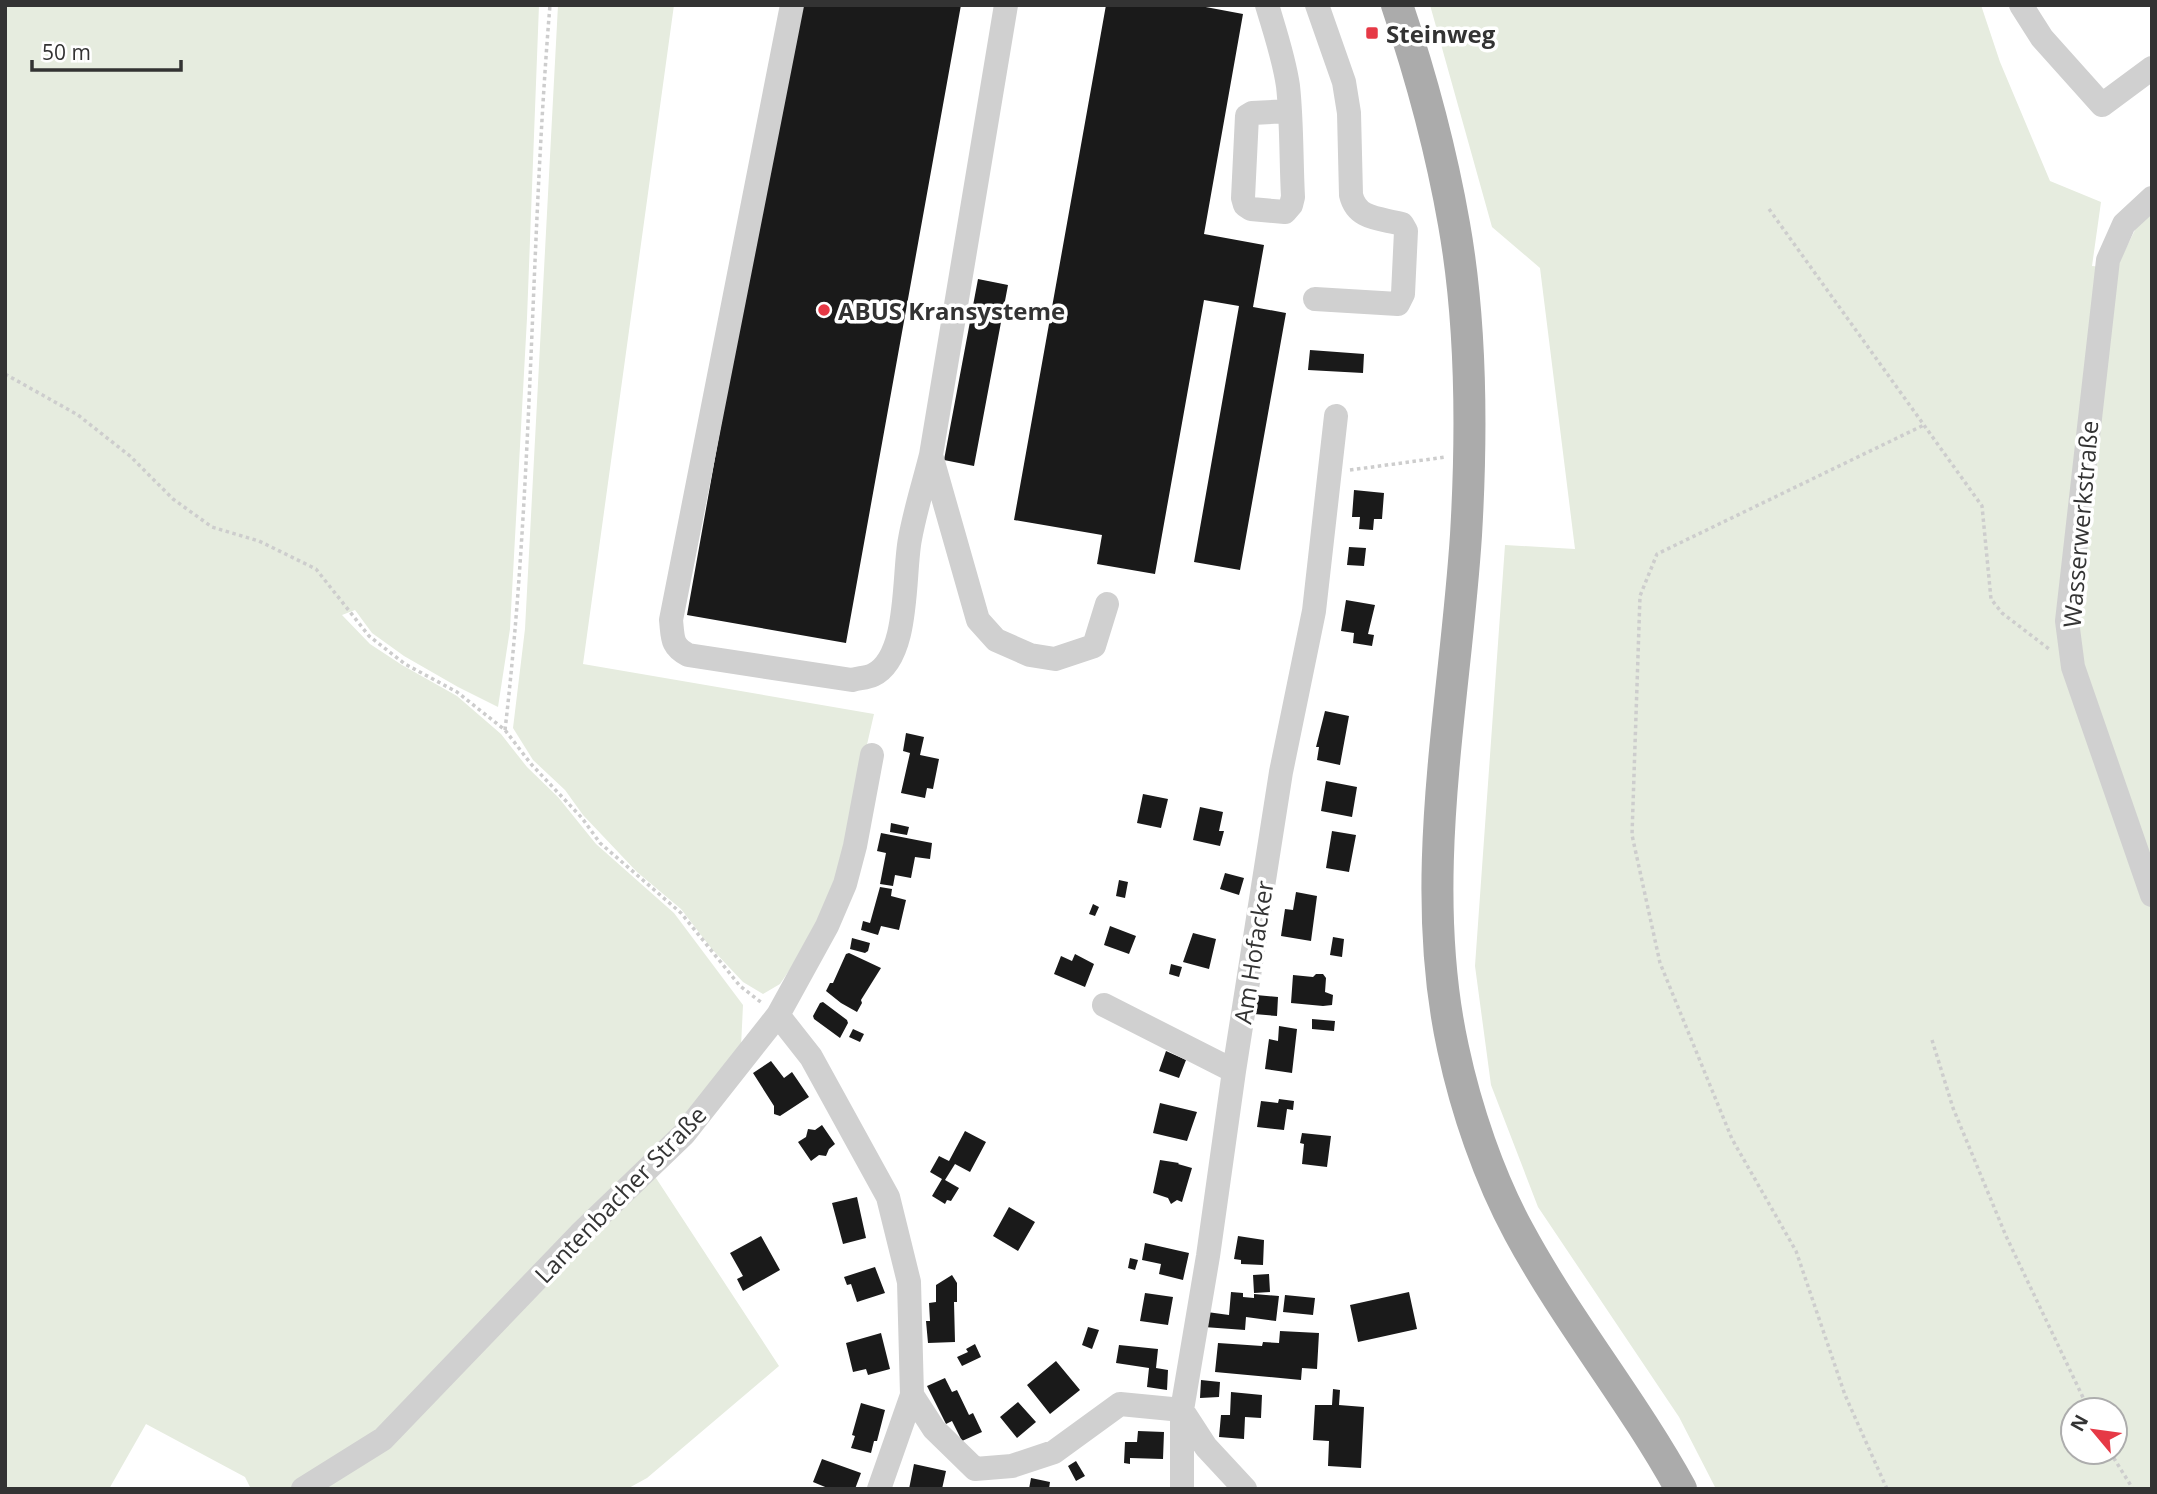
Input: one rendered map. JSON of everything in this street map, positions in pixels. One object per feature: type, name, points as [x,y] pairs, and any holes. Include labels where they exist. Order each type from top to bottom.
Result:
[{"type":"main road","points":[[1397,5],[1432,123],[1454,225],[1466,331],[1469,454],[1466,537],[1438,841],[1440,946],[1446,1011],[1453,1048],[1465,1098],[1494,1180],[1518,1230],[1578,1330],[1658,1447],[1681,1489]]},
{"type":"street","points":[[792,5],[671,620],[673,641],[678,649],[688,655],[852,680],[873,675],[883,667],[895,647],[902,624],[909,540],[931,455],[1006,5]]},
{"type":"street","points":[[1267,5],[1288,85],[1289,111]]},
{"type":"street","points":[[1315,299],[1398,303],[1403,294],[1406,231],[1402,225],[1362,214],[1354,206],[1351,195],[1349,113],[1344,82],[1317,5]]},
{"type":"street","points":[[2021,5],[2042,38],[2102,105],[2152,68]]},
{"type":"street","name":"Wasserwerkstraße","points":[[2152,198],[2124,224],[2108,260],[2067,621],[2073,667],[2152,895]]},
{"type":"street","name":"Am Hofacker","points":[[1182,1489],[1182,1410],[1281,772],[1314,611],[1336,416]]},
{"type":"street","points":[[931,455],[978,620],[996,640],[1030,656],[1055,659],[1094,646],[1107,604]]},
{"type":"street","name":"Lantenbacher Straße","points":[[303,1489],[383,1439],[580,1234],[684,1134],[778,1016],[827,926],[845,884],[872,755]]},
{"type":"street","points":[[1104,1005],[1234,1071]]},
{"type":"street","points":[[778,1016],[811,1058],[888,1197],[909,1282],[912,1395],[879,1489]]},
{"type":"street","points":[[912,1395],[934,1429],[975,1469],[1012,1466],[1054,1452],[1120,1404],[1182,1410],[1206,1447],[1245,1489]]},
{"type":"path","points":[[505,730],[517,627],[542,98],[550,5]]},
{"type":"path","points":[[1769,209],[1982,506],[1991,599],[2002,613],[2073,667]]},
{"type":"path","points":[[5,374],[78,415],[130,456],[173,499],[212,527],[258,541],[316,569],[369,636],[405,664],[457,692],[505,730],[531,764],[582,818],[600,843],[681,913],[740,986],[778,1016]]},
{"type":"path","points":[[1887,1489],[1845,1395],[1796,1251],[1732,1139],[1660,963],[1632,835],[1639,610],[1640,596],[1657,555],[1924,425]]},
{"type":"path","points":[[1330,473],[1469,454]]},
{"type":"path","points":[[1932,1040],[1953,1108],[2006,1236],[2082,1396]]},
{"type":"path","points":[[2118,1466],[2133,1489]]},
{"type":"shaded area","points":[[5,5],[539,5],[527,318],[510,629],[498,707],[404,656],[372,633],[355,610],[342,615],[370,644],[457,696],[501,734],[596,844],[674,913],[743,1005],[741,1047],[679,1128],[380,1430],[292,1489],[251,1489],[245,1477],[146,1424],[109,1489],[5,1489]]},
{"type":"shaded area","points":[[558,5],[674,5],[583,664],[874,714],[838,871],[820,925],[780,984],[763,994],[743,982],[711,948],[681,909],[637,872],[583,815],[565,790],[533,760],[513,728],[525,629]]},
{"type":"shaded area","points":[[1430,5],[1981,5],[2000,62],[2050,181],[2101,202],[2092,266],[2116,268],[2136,228],[2152,211],[2152,1489],[1716,1489],[1679,1417],[1538,1207],[1491,1085],[1475,966],[1505,545],[1575,549],[1540,268],[1492,227]]},
{"type":"shaded area","points":[[654,1175],[779,1366],[647,1478],[627,1489],[318,1489]]},
{"type":"building","name":"ABUS Kransysteme","points":[[796,5],[961,5],[846,643],[687,615]]},
{"type":"building","points":[[1106,5],[1195,5],[1243,14],[1204,234],[1264,245],[1253,307],[1286,313],[1240,570],[1194,562],[1239,306],[1204,300],[1155,574],[1097,564],[1102,535],[1014,520]]},
{"type":"building","points":[[978,279],[1008,285],[974,466],[944,460]]},
{"type":"building","points":[[1310,350],[1364,354],[1363,373],[1308,370]]},
{"type":"building","points":[[1354,490],[1384,493],[1382,519],[1374,519],[1373,530],[1359,529],[1360,517],[1352,517]]},
{"type":"building","points":[[1349,547],[1366,548],[1364,566],[1347,565]]},
{"type":"building","points":[[1346,600],[1375,605],[1368,634],[1374,635],[1372,646],[1353,643],[1354,633],[1341,631]]},
{"type":"building","points":[[1325,711],[1349,716],[1340,765],[1317,760],[1319,747],[1316,747]]},
{"type":"building","points":[[906,733],[924,737],[920,755],[939,759],[933,789],[927,788],[925,798],[901,793],[910,753],[903,751]]},
{"type":"building","points":[[1326,781],[1357,787],[1352,817],[1321,811]]},
{"type":"building","points":[[1143,794],[1168,799],[1161,828],[1137,823]]},
{"type":"building","points":[[1200,807],[1223,812],[1219,831],[1224,831],[1220,846],[1193,840]]},
{"type":"building","points":[[891,823],[909,827],[907,835],[890,832]]},
{"type":"building","points":[[1332,831],[1356,835],[1349,872],[1326,868]]},
{"type":"building","points":[[881,833],[932,843],[930,859],[915,857],[911,878],[895,875],[893,886],[880,884],[886,853],[877,851]]},
{"type":"building","points":[[1225,873],[1244,878],[1239,895],[1220,889]]},
{"type":"building","points":[[1119,880],[1128,882],[1125,898],[1116,896]]},
{"type":"building","points":[[880,887],[892,889],[891,896],[906,900],[899,930],[881,926],[878,935],[861,930],[863,921],[870,923]]},
{"type":"building","points":[[1296,892],[1317,896],[1311,941],[1281,936],[1285,909],[1293,910]]},
{"type":"building","points":[[1093,904],[1099,907],[1095,916],[1089,914]]},
{"type":"building","points":[[1110,926],[1136,936],[1129,954],[1104,945]]},
{"type":"building","points":[[1193,933],[1216,939],[1209,969],[1183,962]]},
{"type":"building","points":[[1333,937],[1344,939],[1342,957],[1330,955]]},
{"type":"building","points":[[852,938],[870,943],[868,951],[865,953],[850,949]]},
{"type":"building","points":[[849,953],[881,968],[861,1000],[857,1012],[826,991]]},
{"type":"building","points":[[1075,954],[1094,964],[1085,987],[1054,974],[1061,956],[1072,961]]},
{"type":"building","points":[[1171,964],[1182,967],[1179,977],[1169,974]]},
{"type":"building","points":[[1323,974],[1326,978],[1325,992],[1333,995],[1332,1005],[1291,1003],[1293,975],[1313,977]]},
{"type":"building","points":[[1256,995],[1278,997],[1277,1016],[1254,1014]]},
{"type":"building","points":[[823,1002],[847,1020],[840,1038],[814,1019],[813,1016]]},
{"type":"building","points":[[1312,1019],[1335,1021],[1334,1031],[1312,1029]]},
{"type":"building","points":[[1279,1026],[1297,1029],[1292,1073],[1265,1069],[1269,1039],[1278,1041]]},
{"type":"building","points":[[853,1029],[864,1034],[860,1042],[849,1037]]},
{"type":"building","points":[[1166,1051],[1186,1060],[1179,1078],[1159,1071]]},
{"type":"building","points":[[771,1061],[784,1078],[792,1072],[809,1097],[780,1116],[774,1114],[774,1106],[753,1073]]},
{"type":"building","points":[[1279,1099],[1294,1101],[1293,1110],[1287,1109],[1284,1130],[1257,1127],[1261,1101],[1278,1103]]},
{"type":"building","points":[[1160,1103],[1197,1112],[1187,1141],[1153,1133]]},
{"type":"building","points":[[822,1125],[835,1144],[826,1156],[819,1155],[811,1161],[798,1142],[806,1137],[808,1129],[815,1130]]},
{"type":"building","points":[[965,1131],[986,1142],[970,1172],[955,1164],[945,1180],[959,1188],[951,1201],[947,1200],[945,1204],[932,1196],[942,1179],[930,1172],[939,1156],[949,1161]]},
{"type":"building","points":[[1302,1133],[1331,1136],[1327,1167],[1302,1164]]},
{"type":"building","points":[[1160,1160],[1192,1168],[1182,1202],[1177,1200],[1171,1204],[1168,1198],[1153,1193]]},
{"type":"building","points":[[857,1197],[866,1238],[843,1244],[832,1203]]},
{"type":"building","points":[[1009,1207],[1035,1222],[1018,1251],[993,1236]]},
{"type":"building","points":[[761,1236],[780,1270],[743,1291],[737,1279],[743,1276],[730,1253]]},
{"type":"building","points":[[1238,1236],[1264,1240],[1263,1265],[1241,1264],[1241,1260],[1234,1259]]},
{"type":"building","points":[[1145,1243],[1189,1253],[1183,1280],[1159,1274],[1161,1264],[1142,1260]]},
{"type":"building","points":[[1130,1258],[1138,1260],[1135,1270],[1128,1268]]},
{"type":"building","points":[[875,1267],[885,1293],[857,1302],[851,1284],[847,1285],[844,1277]]},
{"type":"building","points":[[1269,1274],[1270,1292],[1254,1293],[1253,1275]]},
{"type":"building","points":[[952,1275],[957,1283],[957,1302],[954,1302],[955,1342],[928,1343],[926,1321],[930,1321],[929,1303],[936,1302],[936,1285]]},
{"type":"building","points":[[1231,1292],[1254,1298],[1254,1294],[1279,1296],[1276,1321],[1246,1317],[1245,1330],[1204,1327],[1207,1312],[1229,1315]]},
{"type":"building","points":[[1409,1292],[1417,1329],[1358,1342],[1350,1305]]},
{"type":"building","points":[[1145,1293],[1173,1297],[1168,1325],[1140,1321]]},
{"type":"building","points":[[1285,1295],[1315,1298],[1313,1315],[1283,1312]]},
{"type":"building","points":[[1088,1327],[1099,1330],[1092,1349],[1082,1345]]},
{"type":"building","points":[[1280,1331],[1319,1333],[1317,1369],[1302,1368],[1301,1380],[1215,1372],[1218,1343],[1262,1346],[1263,1342],[1279,1343]]},
{"type":"building","points":[[881,1333],[890,1369],[868,1375],[866,1369],[853,1372],[846,1343]]},
{"type":"building","points":[[975,1344],[981,1357],[962,1366],[957,1357],[968,1352],[966,1349]]},
{"type":"building","points":[[1119,1345],[1158,1349],[1156,1368],[1168,1370],[1167,1390],[1147,1387],[1149,1368],[1116,1363]]},
{"type":"building","points":[[1056,1361],[1080,1390],[1050,1414],[1027,1385]]},
{"type":"building","points":[[945,1378],[952,1392],[957,1390],[969,1415],[973,1413],[982,1432],[962,1441],[952,1421],[946,1424],[927,1386]]},
{"type":"building","points":[[1201,1380],[1220,1382],[1219,1397],[1200,1398]]},
{"type":"building","points":[[1333,1389],[1340,1390],[1339,1405],[1364,1407],[1361,1468],[1328,1466],[1329,1441],[1313,1440],[1315,1405],[1332,1405]]},
{"type":"building","points":[[1231,1392],[1262,1395],[1261,1418],[1245,1417],[1244,1439],[1219,1437],[1221,1415],[1230,1415]]},
{"type":"building","points":[[1018,1402],[1036,1422],[1017,1438],[1000,1417]]},
{"type":"building","points":[[861,1403],[885,1410],[871,1453],[851,1448]]},
{"type":"building","points":[[1138,1431],[1164,1432],[1163,1459],[1130,1458],[1130,1464],[1124,1463],[1125,1442],[1137,1442]]},
{"type":"building","points":[[822,1459],[861,1473],[855,1489],[830,1489],[813,1482]]},
{"type":"building","points":[[1076,1461],[1085,1476],[1076,1481],[1068,1466]]},
{"type":"building","points":[[914,1464],[946,1471],[942,1489],[909,1489]]},
{"type":"building","points":[[1031,1478],[1050,1482],[1049,1489],[1029,1489]]},
{"type":"place","name":"Steinweg","points":[[1372,33]]},
{"type":"place","name":"ABUS Kransysteme","points":[[824,310]]}]
